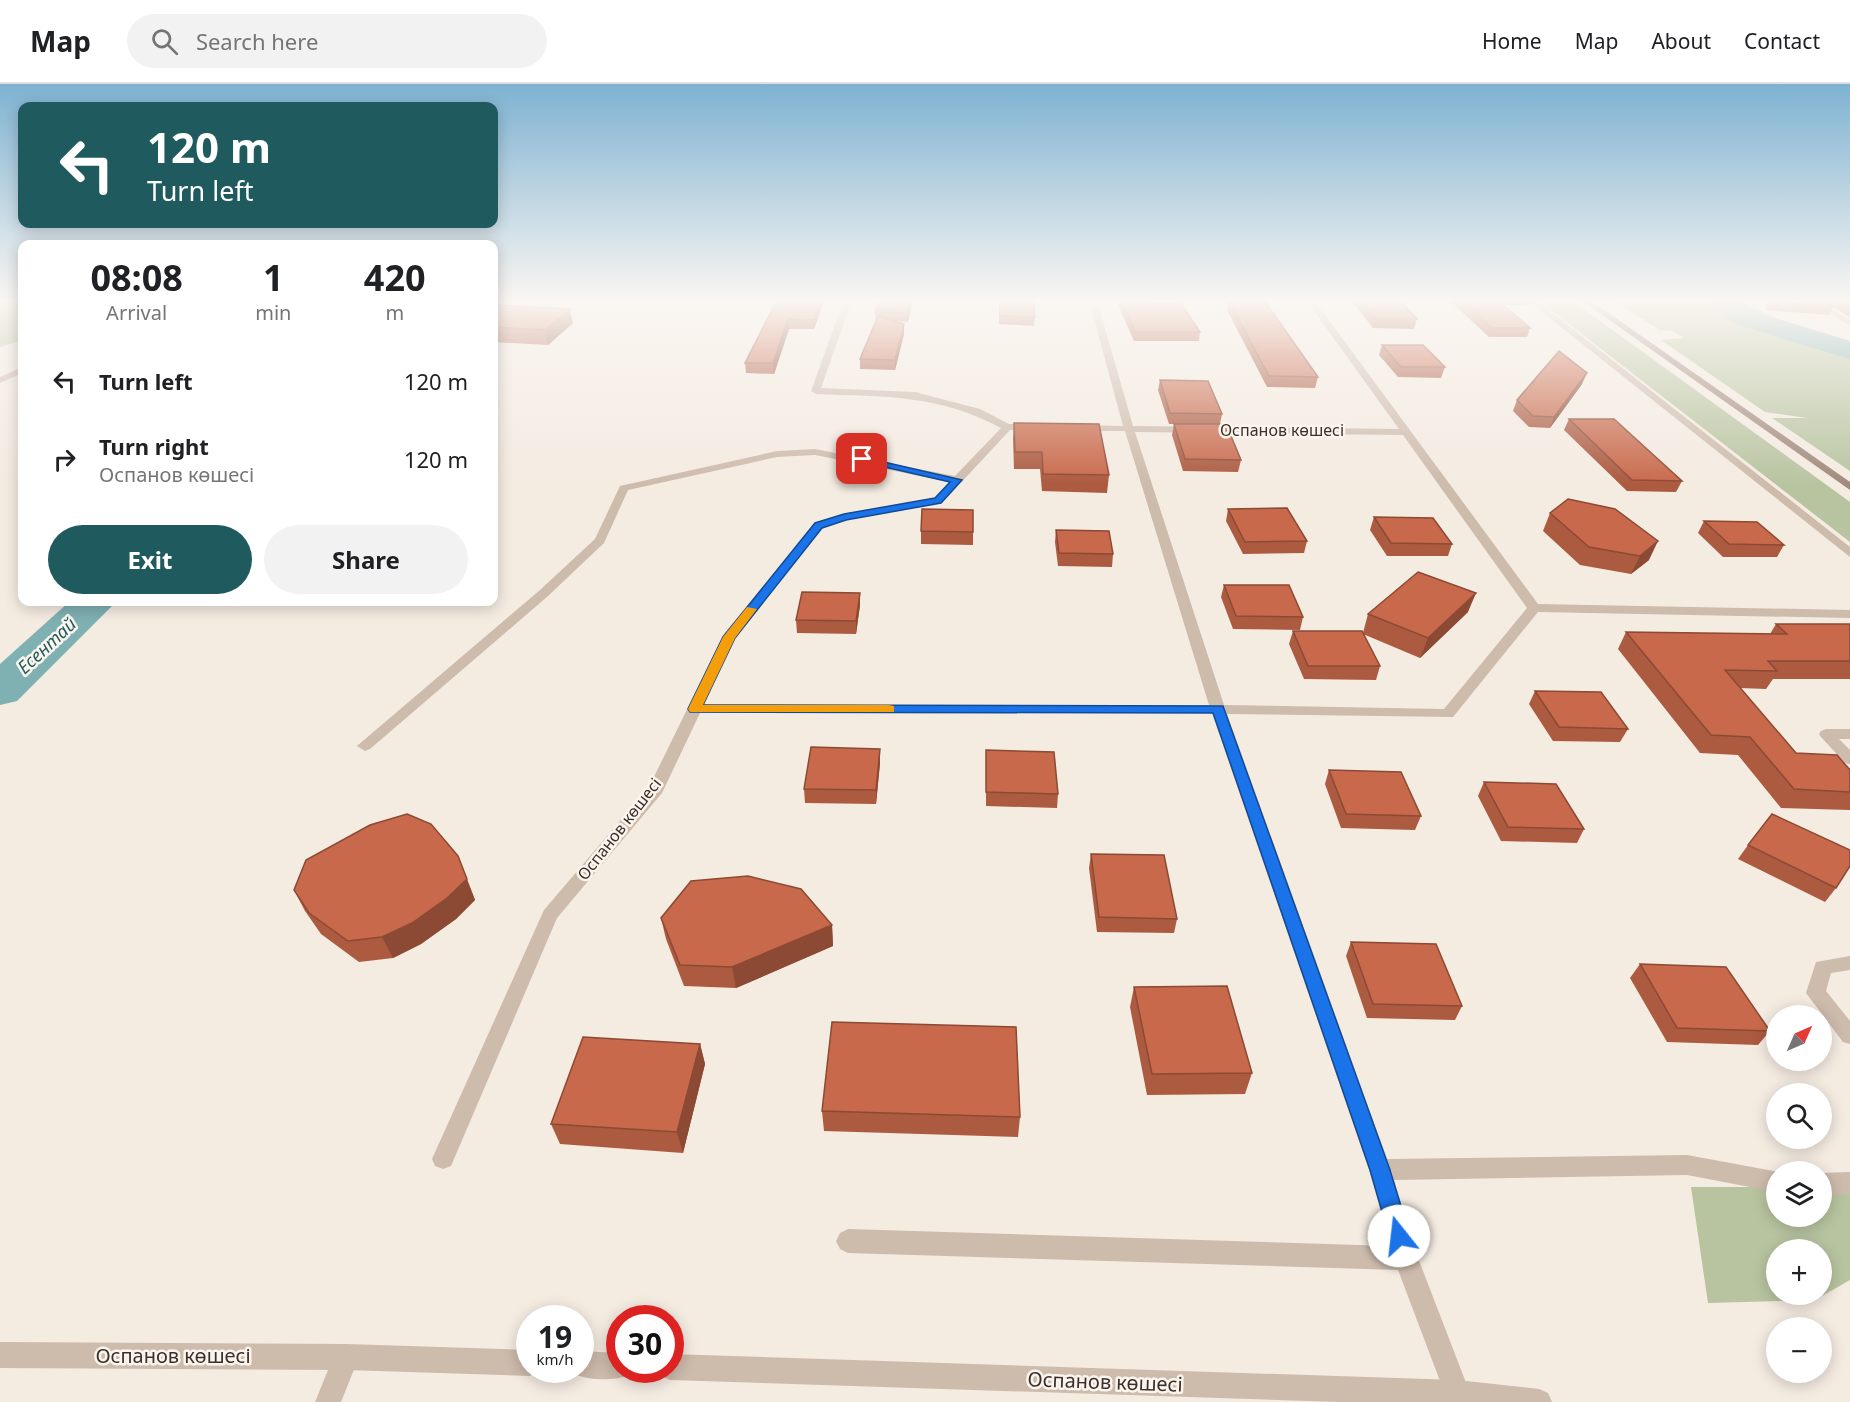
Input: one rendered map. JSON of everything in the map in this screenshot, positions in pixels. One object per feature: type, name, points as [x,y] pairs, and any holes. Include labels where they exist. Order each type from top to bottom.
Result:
[{"type":"main road","points":[[1672,362],[1850,488]]},
{"type":"street","points":[[826,362],[816,390],[915,394],[977,411],[1007,427]]},
{"type":"street","points":[[1110,362],[1129,429],[1218,709],[1380,1170],[1406,1257],[1457,1393]]},
{"type":"street","points":[[1355,362],[1534,608]]},
{"type":"street","points":[[1609,362],[1850,553]]},
{"type":"street","points":[[0,380],[18,372]]},
{"type":"street","name":"Оспанов көшесі","points":[[443,1159],[550,915],[656,789],[729,637],[818,526],[844,517],[938,501],[1007,427],[1407,432]]},
{"type":"street","points":[[365,746],[544,593],[600,541],[624,488],[777,454],[815,452],[957,480]]},
{"type":"street","points":[[695,709],[1218,709],[1448,714],[1534,608]]},
{"type":"street","points":[[1534,608],[1850,614]]},
{"type":"street","points":[[1850,734],[1826,734],[1850,759]]},
{"type":"street","points":[[1850,963],[1823,967],[1816,993],[1850,1036]]},
{"type":"street","points":[[1380,1170],[1687,1165],[1766,1179]]},
{"type":"street","points":[[1832,1184],[1850,1183]]},
{"type":"street","points":[[848,1241],[1406,1257]]},
{"type":"street","name":"Оспанов көшесі","points":[[0,1355],[346,1357],[516,1363]]},
{"type":"street","points":[[328,1402],[346,1357]]},
{"type":"street","name":"Оспанов көшесі","points":[[684,1367],[1457,1393],[1539,1402]]},
{"type":"green space","points":[[1617,362],[1656,362],[1850,502],[1850,542]]},
{"type":"green space","points":[[1692,362],[1850,362],[1850,471],[1772,418],[1807,418],[1765,412]]},
{"type":"green space","points":[[1691,1187],[1766,1187],[1766,1227],[1832,1227],[1832,1187],[1850,1187],[1850,1280],[1832,1290],[1832,1239],[1766,1239],[1766,1301],[1708,1303]]},
{"type":"building","points":[[746,362],[774,362],[773,363]]},
{"type":"building","points":[[1261,362],[1307,362],[1318,377],[1269,376]]},
{"type":"building","points":[[1396,362],[1440,362],[1445,367],[1401,367]]},
{"type":"building","points":[[1550,362],[1572,362],[1587,373],[1554,417],[1533,416],[1517,400]]},
{"type":"building","points":[[1160,380],[1208,381],[1222,414],[1170,413]]},
{"type":"building","points":[[1569,419],[1614,419],[1682,481],[1632,480]]},
{"type":"building","points":[[1014,423],[1099,424],[1109,475],[1043,474],[1042,452],[1015,452]]},
{"type":"building","points":[[1174,424],[1226,424],[1241,460],[1185,459]]},
{"type":"building","points":[[1568,499],[1615,509],[1658,541],[1640,556],[1589,547],[1550,513]]},
{"type":"building","points":[[1287,508],[1307,541],[1245,542],[1228,509]]},
{"type":"building","points":[[922,509],[973,510],[973,532],[921,531]]},
{"type":"building","points":[[1374,517],[1433,518],[1452,544],[1391,543]]},
{"type":"building","points":[[1704,521],[1757,522],[1784,545],[1729,544]]},
{"type":"building","points":[[1056,530],[1109,531],[1113,554],[1059,553]]},
{"type":"building","points":[[1418,572],[1476,593],[1428,638],[1368,614]]},
{"type":"building","points":[[1224,585],[1289,585],[1303,617],[1236,616]]},
{"type":"building","points":[[802,592],[860,593],[856,621],[796,620]]},
{"type":"building","points":[[1776,624],[1850,624],[1850,661],[1768,661],[1777,671],[1725,670],[1796,753],[1837,755],[1850,770],[1850,792],[1794,789],[1750,737],[1711,735],[1626,632],[1787,634]]},
{"type":"building","points":[[1293,631],[1362,631],[1380,666],[1308,666]]},
{"type":"building","points":[[1535,691],[1601,692],[1628,729],[1559,727]]},
{"type":"building","points":[[811,747],[880,749],[876,790],[804,789]]},
{"type":"building","points":[[986,750],[1054,752],[1058,794],[986,792]]},
{"type":"building","points":[[1329,770],[1401,772],[1421,816],[1346,814]]},
{"type":"building","points":[[1484,782],[1556,784],[1584,829],[1508,827]]},
{"type":"building","points":[[407,814],[431,824],[458,856],[467,879],[447,898],[412,923],[382,937],[348,941],[309,913],[294,890],[306,860],[370,825]]},
{"type":"building","points":[[1772,814],[1850,850],[1850,866],[1836,888],[1748,845]]},
{"type":"building","points":[[1091,854],[1164,855],[1177,919],[1099,917]]},
{"type":"building","points":[[748,876],[801,889],[832,925],[732,967],[680,965],[661,918],[691,881]]},
{"type":"building","points":[[1351,942],[1436,944],[1462,1006],[1373,1004]]},
{"type":"building","points":[[1640,964],[1726,967],[1766,1025],[1766,1031],[1677,1028]]},
{"type":"building","points":[[1227,986],[1252,1073],[1152,1074],[1134,987]]},
{"type":"building","points":[[832,1022],[1016,1027],[1020,1117],[822,1111]]},
{"type":"building","points":[[583,1037],[700,1044],[677,1132],[551,1124]]},
{"type":"waterway","name":"Есентай","points":[[0,690],[90,606]]},
{"type":"slow traffic","points":[[751,609],[729,637],[695,709],[889,709]]},
{"type":"route","points":[[862,459],[957,480],[938,501],[844,517],[818,526],[729,637],[695,709],[1218,709],[1380,1170],[1399,1236]]}]
